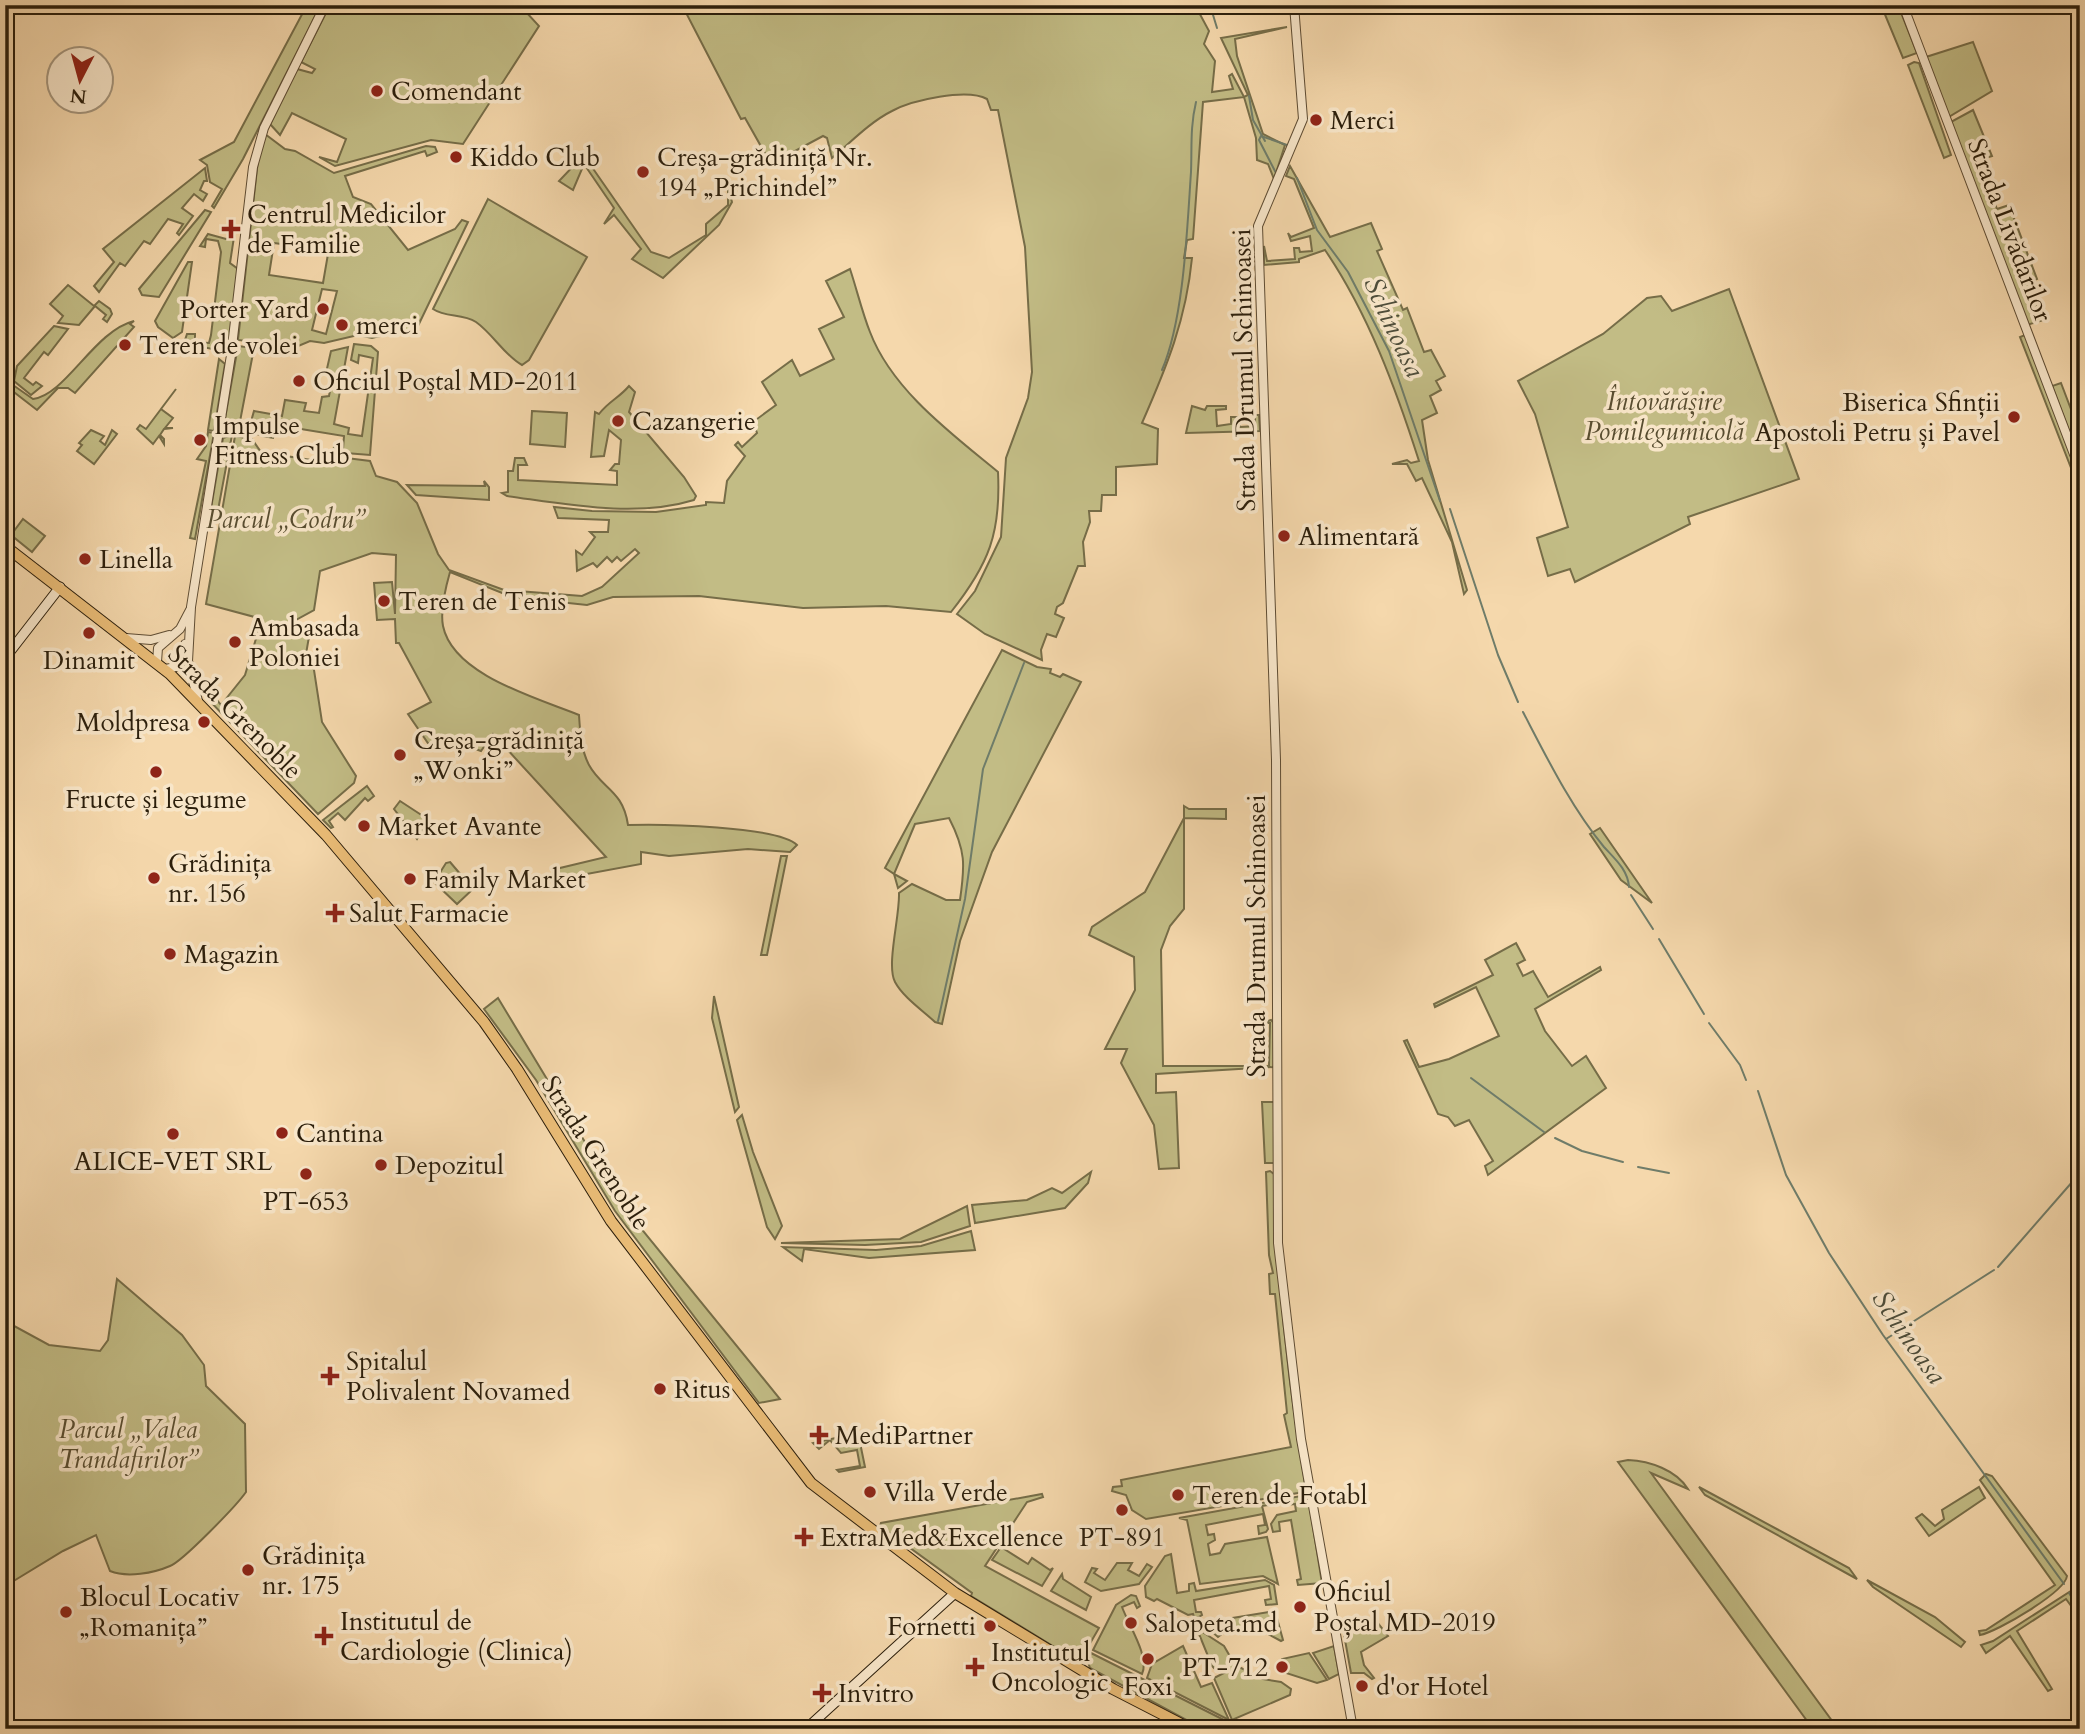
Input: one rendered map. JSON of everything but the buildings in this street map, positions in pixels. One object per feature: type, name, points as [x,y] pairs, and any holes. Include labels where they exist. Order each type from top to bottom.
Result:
[{"type":"main road","name":"Strada Grenoble","points":[[5,546],[161,666],[326,835],[484,1022],[517,1069],[611,1221],[806,1478],[833,1502],[955,1593],[1113,1689],[1191,1729]]},
{"type":"main road","points":[[5,658],[60,587]]},
{"type":"main road","points":[[806,1729],[955,1593]]},
{"type":"street","points":[[198,701],[188,667],[188,635],[231,355],[257,146],[325,5]]},
{"type":"street","name":"Strada Drumul Schinoasei","points":[[1294,5],[1304,113],[1295,145],[1258,226],[1276,760],[1278,1243],[1301,1439],[1353,1729]]},
{"type":"street","name":"Strada Livădarilor","points":[[1903,5],[2080,470]]},
{"type":"street","points":[[188,635],[176,667],[161,666],[158,648],[173,634],[191,607]]},
{"type":"street","points":[[126,638],[151,640],[173,634]]},
{"type":"street","points":[[173,634],[181,640],[184,648]]},
{"type":"green space","points":[[307,5],[321,5],[243,159],[214,208],[212,206],[222,189],[210,182],[207,165],[200,160],[234,142]]},
{"type":"green space","points":[[330,5],[533,5],[526,12],[539,26],[463,144],[431,140],[335,166],[319,157],[337,162],[346,139],[292,113],[280,135],[270,124],[297,69],[312,73],[315,69],[301,62]]},
{"type":"green space","points":[[682,5],[1195,5],[1209,31],[1204,44],[1215,61],[1212,92],[1233,89],[1229,76],[1232,74],[1244,97],[1203,102],[1193,239],[1187,240],[1184,258],[1192,258],[1189,281],[1167,362],[1142,423],[1158,429],[1157,464],[1116,467],[1116,495],[1102,495],[1101,511],[1089,511],[1090,522],[1083,542],[1085,566],[1078,566],[1063,603],[1057,607],[1055,614],[1064,618],[1056,637],[1047,634],[1041,650],[1042,660],[985,634],[957,614],[975,591],[1001,537],[1006,458],[1028,398],[1032,372],[1025,247],[998,110],[991,110],[987,99],[978,96],[953,95],[926,99],[901,107],[868,126],[832,158],[827,138],[823,136],[771,164],[745,118],[741,119]]},
{"type":"green space","points":[[1881,5],[1898,5],[1917,53],[1903,58]]},
{"type":"green space","points":[[1287,27],[1235,39],[1237,56],[1263,134],[1285,145],[1274,179],[1268,164],[1257,160],[1256,138],[1244,97],[1248,95],[1221,38]]},
{"type":"green space","points":[[1973,42],[1992,91],[1947,118],[1926,57]]},
{"type":"green space","points":[[1919,63],[1951,155],[1944,158],[1908,65]]},
{"type":"green space","points":[[1973,110],[1992,156],[1978,160],[1997,209],[2009,205],[2037,279],[2028,283],[2043,320],[2027,325],[1949,123]]},
{"type":"green space","points":[[265,134],[285,149],[295,151],[334,173],[426,146],[435,147],[437,152],[427,156],[425,151],[345,176],[353,197],[371,204],[408,250],[455,229],[462,220],[468,222],[417,328],[406,335],[396,332],[372,338],[358,335],[324,343],[310,341],[296,347],[238,340],[259,151]],"holes":[[[274,243],[317,249],[323,244],[328,254],[323,283],[269,275]],[[322,289],[337,291],[326,334],[312,330]]]},
{"type":"green space","points":[[580,159],[584,163],[587,160],[651,252],[669,258],[706,235],[706,224],[728,205],[728,187],[732,202],[719,225],[663,278],[632,259],[641,249],[614,215],[604,224],[614,208],[584,164],[573,190],[559,181]]},
{"type":"green space","points":[[1290,166],[1330,237],[1371,223],[1382,249],[1377,251],[1403,310],[1407,308],[1424,352],[1431,350],[1445,376],[1436,381],[1441,390],[1430,396],[1437,413],[1422,420],[1428,460],[1467,590],[1464,594],[1452,542],[1422,478],[1416,481],[1407,464],[1392,464],[1407,460],[1411,463],[1419,461],[1380,352],[1340,274],[1325,250],[1299,259],[1299,262],[1264,265],[1264,246],[1267,261],[1295,259],[1294,248],[1299,248],[1300,252],[1312,251],[1310,236],[1291,241],[1288,233],[1291,237],[1314,228],[1294,179],[1286,176]]},
{"type":"green space","points":[[205,168],[207,181],[204,181],[200,190],[207,194],[203,201],[194,194],[182,208],[193,216],[179,235],[177,233],[183,224],[168,219],[150,244],[144,241],[125,266],[120,263],[99,292],[94,286],[114,262],[103,249]]},
{"type":"green space","points":[[488,199],[587,257],[529,360],[522,365],[476,322],[433,309]]},
{"type":"green space","points":[[205,210],[211,212],[159,297],[142,295],[139,289]]},
{"type":"green space","points":[[208,234],[226,239],[234,237],[230,263],[238,269],[229,345],[217,350],[184,343],[187,334],[195,334],[195,342],[209,343],[211,335],[221,252],[218,241],[206,239],[205,247],[200,246]]},
{"type":"green space","points":[[188,262],[192,262],[182,332],[173,338],[158,327],[155,321]]},
{"type":"green space","name":"Parcul „Codru”","points":[[850,269],[870,332],[893,373],[925,410],[998,472],[997,513],[990,547],[975,578],[951,612],[886,606],[803,608],[699,596],[613,597],[587,605],[512,597],[450,572],[443,606],[443,626],[450,643],[479,671],[520,692],[579,715],[586,759],[594,773],[622,804],[628,825],[744,830],[786,839],[797,845],[790,852],[748,849],[669,856],[641,852],[641,864],[538,883],[560,868],[606,857],[493,734],[481,751],[441,737],[432,749],[408,714],[431,702],[399,643],[396,643],[395,619],[377,620],[374,583],[392,582],[395,614],[396,555],[372,553],[320,571],[314,610],[296,620],[298,627],[311,625],[306,654],[314,670],[322,722],[356,776],[354,783],[318,814],[205,696],[195,674],[221,705],[245,675],[262,619],[206,604],[235,436],[252,439],[261,452],[330,463],[331,456],[370,461],[376,476],[397,482],[417,503],[438,554],[449,570],[504,590],[582,596],[602,587],[639,553],[635,549],[621,561],[617,557],[612,562],[607,557],[597,567],[593,563],[577,571],[576,551],[582,555],[595,537],[590,532],[608,532],[609,520],[558,518],[554,507],[592,511],[656,512],[706,505],[706,502],[724,503],[727,481],[745,456],[735,445],[738,442],[742,447],[757,433],[753,422],[776,405],[762,382],[792,360],[800,376],[834,359],[819,329],[844,317],[826,281]]},
{"type":"green space","points":[[68,285],[94,306],[99,301],[110,309],[112,314],[107,322],[103,319],[106,315],[95,306],[79,325],[58,323],[63,316],[50,304]]},
{"type":"green space","name":"Întovărășire Pomilegumicolă","points":[[1729,289],[1799,479],[1688,517],[1690,524],[1575,582],[1570,569],[1548,576],[1537,538],[1568,527],[1535,414],[1518,381],[1603,334],[1647,298],[1661,296],[1672,311]]},
{"type":"green space","points":[[134,321],[130,324],[134,327],[75,393],[68,388],[58,388],[37,410],[10,389],[13,385],[33,399],[45,395],[57,387],[106,337]]},
{"type":"green space","points":[[54,326],[68,329],[48,355],[44,352],[24,378],[33,385],[36,382],[42,386],[31,395],[14,381],[17,366]]},
{"type":"green space","points":[[2025,335],[2080,480],[2080,491],[2020,337]]},
{"type":"green space","points":[[354,344],[371,346],[378,352],[370,455],[333,452],[334,447],[343,449],[344,436],[264,423],[262,435],[248,432],[254,411],[282,416],[285,400],[306,403],[304,411],[319,413],[322,397],[329,396],[333,375],[326,373],[331,351],[348,347],[334,424],[349,428],[348,434],[362,436],[373,358],[359,355],[358,363],[351,360]]},
{"type":"green space","points":[[238,346],[254,348],[238,432],[223,430]]},
{"type":"green space","points":[[219,359],[225,364],[214,431],[208,430]]},
{"type":"green space","points":[[2061,383],[2080,433],[2080,460],[2052,386]]},
{"type":"green space","points":[[629,386],[635,392],[629,412],[684,477],[696,496],[694,500],[649,508],[625,509],[553,503],[502,493],[508,492],[508,471],[513,471],[515,458],[524,458],[527,465],[518,465],[518,480],[617,485],[617,471],[610,470],[615,464],[619,464],[621,440],[609,430],[604,456],[591,457],[595,412],[599,414]]},
{"type":"green space","points":[[1192,406],[1205,410],[1207,406],[1226,406],[1226,409],[1216,410],[1217,426],[1231,424],[1231,417],[1238,417],[1240,427],[1255,426],[1255,415],[1259,415],[1260,431],[1186,433]]},
{"type":"green space","points":[[161,409],[173,418],[165,428],[173,428],[164,429],[160,435],[164,444],[159,436],[153,444],[137,429],[140,425],[146,429]]},
{"type":"green space","points":[[532,411],[567,413],[565,447],[530,444]]},
{"type":"green space","points":[[91,430],[104,436],[100,441],[105,445],[112,430],[117,434],[94,464],[77,451],[82,445],[79,443]]},
{"type":"green space","points":[[208,432],[214,433],[195,539],[190,538],[206,461],[197,459],[206,446]]},
{"type":"green space","points":[[232,435],[216,521],[209,520],[223,438]]},
{"type":"green space","points":[[484,481],[489,487],[489,500],[416,495],[407,485],[485,486]]},
{"type":"green space","points":[[23,519],[45,536],[32,552],[11,535]]},
{"type":"green space","points":[[1002,650],[1037,667],[1051,669],[1050,673],[1060,677],[1063,674],[1081,682],[992,852],[960,941],[942,1024],[935,1022],[903,993],[895,982],[892,964],[899,893],[912,884],[946,900],[960,900],[963,858],[959,840],[949,818],[915,824],[894,874],[885,868]]},
{"type":"green space","points":[[367,786],[374,796],[368,801],[365,798],[345,820],[338,813],[329,821],[333,827],[331,828],[323,820]]},
{"type":"green space","points":[[400,801],[429,820],[417,839],[394,809]]},
{"type":"green space","points":[[1184,806],[1189,809],[1226,809],[1226,819],[1184,818]]},
{"type":"green space","points":[[1184,818],[1184,909],[1170,926],[1161,950],[1163,1066],[1269,1066],[1270,1023],[1262,1023],[1271,1020],[1275,1024],[1275,1065],[1273,1067],[1156,1074],[1156,1093],[1176,1092],[1179,1168],[1159,1169],[1154,1125],[1121,1063],[1127,1049],[1105,1049],[1135,990],[1134,957],[1089,935],[1092,927],[1145,892]]},
{"type":"green space","points":[[1600,828],[1652,903],[1621,880],[1590,834]]},
{"type":"green space","points":[[781,856],[787,856],[767,955],[761,955]]},
{"type":"green space","points":[[450,862],[473,889],[457,904],[434,882],[446,863]]},
{"type":"green space","points":[[894,874],[907,881],[898,888]]},
{"type":"green space","points":[[1516,943],[1525,960],[1517,964],[1523,976],[1533,971],[1548,997],[1600,967],[1601,970],[1535,1009],[1545,1031],[1572,1066],[1586,1056],[1606,1088],[1488,1175],[1485,1166],[1493,1161],[1469,1120],[1455,1126],[1448,1117],[1438,1114],[1404,1041],[1407,1040],[1419,1067],[1449,1059],[1499,1036],[1476,987],[1435,1007],[1434,1004],[1493,975],[1485,960]]},
{"type":"green space","points":[[714,996],[739,1107],[735,1112],[712,1018]]},
{"type":"green space","points":[[498,998],[626,1210],[780,1399],[759,1403],[615,1211],[536,1080],[484,1009]]},
{"type":"green space","points":[[1262,1102],[1274,1102],[1274,1163],[1265,1163]]},
{"type":"green space","points":[[742,1115],[753,1152],[782,1226],[775,1239],[767,1227],[737,1120]]},
{"type":"green space","points":[[1091,1172],[1088,1183],[1065,1208],[975,1223],[972,1205],[1027,1200],[1052,1188],[1062,1193]]},
{"type":"green space","points":[[1266,1172],[1274,1174],[1289,1372],[1306,1489],[1298,1493],[1146,1519],[1132,1510],[1126,1495],[1112,1491],[1113,1487],[1122,1486],[1121,1480],[1291,1447],[1284,1415],[1287,1413],[1275,1294],[1270,1294],[1269,1274],[1273,1273],[1269,1255]]},
{"type":"green space","points":[[967,1206],[970,1226],[921,1242],[865,1245],[781,1243],[900,1239]]},
{"type":"green space","points":[[971,1231],[975,1250],[869,1258],[804,1249],[802,1261],[783,1247],[876,1250],[921,1246]]},
{"type":"green space","name":"Parcul „Valea Trandafirilor”","points":[[117,1279],[182,1335],[204,1365],[206,1386],[245,1424],[246,1492],[197,1544],[177,1562],[164,1569],[132,1574],[110,1571],[96,1535],[63,1551],[12,1582],[9,1638],[5,1644],[5,1321],[49,1345],[100,1351],[108,1340]]},
{"type":"green space","points":[[858,1433],[865,1467],[839,1472],[837,1470],[860,1466],[857,1450],[841,1453],[830,1440],[819,1449],[813,1443]]},
{"type":"green space","points":[[1628,1460],[1662,1468],[1683,1482],[1688,1489],[1651,1473],[1838,1729],[1813,1729],[1618,1462]]},
{"type":"green space","points":[[1986,1474],[1992,1476],[2067,1576],[2055,1592],[2043,1601],[2000,1627],[1980,1635],[1979,1631],[1986,1630],[2055,1585],[1980,1480]]},
{"type":"green space","points":[[1699,1487],[1849,1568],[1857,1579],[1705,1495]]},
{"type":"green space","points":[[1979,1487],[1985,1498],[1929,1536],[1916,1518],[1922,1514],[1935,1526],[1944,1519],[1942,1510]]},
{"type":"green space","points":[[1042,1494],[1043,1497],[1027,1502],[985,1566],[1099,1628],[1081,1659],[1074,1659],[971,1596],[972,1593],[880,1526],[881,1523]]},
{"type":"green space","points":[[1301,1496],[1309,1502],[1322,1583],[1298,1585],[1297,1580],[1301,1579],[1291,1520],[1279,1522],[1280,1531],[1273,1532],[1271,1524],[1277,1515],[1296,1511],[1295,1504],[1262,1506],[1268,1529],[1259,1534],[1258,1526],[1265,1525],[1263,1514],[1206,1525],[1208,1535],[1214,1534],[1215,1540],[1208,1544],[1210,1555],[1220,1553],[1225,1544],[1267,1537],[1278,1584],[1263,1576],[1200,1584],[1187,1520],[1179,1518]]},
{"type":"green space","points":[[1001,1547],[1028,1564],[1032,1558],[1050,1570],[1053,1568],[1042,1586],[992,1560]]},
{"type":"green space","points":[[1171,1554],[1177,1593],[1189,1591],[1189,1584],[1194,1583],[1196,1591],[1265,1580],[1274,1585],[1277,1604],[1266,1605],[1265,1600],[1271,1599],[1269,1586],[1194,1600],[1196,1612],[1201,1612],[1202,1615],[1195,1619],[1193,1614],[1188,1615],[1157,1599],[1154,1601],[1146,1597],[1145,1586],[1165,1556]]},
{"type":"green space","points":[[1117,1563],[1132,1563],[1128,1570],[1139,1576],[1147,1564],[1152,1567],[1139,1584],[1101,1591],[1085,1582],[1092,1568],[1097,1569],[1094,1573],[1105,1580]]},
{"type":"green space","points":[[1062,1574],[1063,1579],[1091,1597],[1086,1610],[1051,1591]]},
{"type":"green space","points":[[1867,1580],[1935,1617],[1965,1642],[1961,1647],[1873,1587]]},
{"type":"green space","points":[[2074,1589],[2080,1589],[2080,1618],[2066,1599],[2017,1631],[2052,1689],[2048,1691],[2010,1636],[1986,1653],[1981,1645],[1993,1641]]},
{"type":"green space","points":[[1131,1595],[1136,1596],[1140,1606],[1137,1608],[1134,1602],[1122,1607],[1141,1650],[1144,1667],[1142,1674],[1093,1650],[1116,1605]]},
{"type":"green space","points":[[1275,1611],[1283,1640],[1281,1641],[1251,1625],[1246,1633],[1227,1630],[1218,1637],[1202,1623]]},
{"type":"green space","points":[[1374,1618],[1388,1636],[1361,1652],[1364,1665],[1374,1678],[1372,1679],[1364,1673],[1351,1673],[1343,1629],[1344,1625]]},
{"type":"green space","points":[[1201,1631],[1224,1646],[1235,1665],[1263,1679],[1281,1682],[1291,1689],[1290,1695],[1232,1720],[1214,1678],[1228,1671],[1216,1670],[1212,1666],[1199,1634]]},
{"type":"green space","points":[[1183,1646],[1201,1687],[1212,1683],[1229,1720],[1147,1678],[1152,1664]]},
{"type":"green space","points":[[1334,1646],[1339,1674],[1329,1679],[1313,1653]]},
{"type":"green space","points":[[1091,1653],[1232,1724],[1229,1729],[1203,1729],[1090,1668],[1088,1662]]},
{"type":"green space","points":[[1309,1653],[1327,1680],[1317,1683],[1286,1673],[1289,1667],[1280,1663],[1282,1659]]},
{"type":"waterway","name":"Schinoasa","points":[[1210,5],[1217,28]]},
{"type":"waterway","name":"Schinoasa","points":[[1249,96],[1253,120],[1265,141]]},
{"type":"waterway","points":[[1162,370],[1180,300],[1196,102]]},
{"type":"waterway","points":[[1276,173],[1259,140],[1261,136],[1287,145]]},
{"type":"waterway","name":"Schinoasa","points":[[1297,178],[1317,230],[1348,272],[1389,351],[1440,501]]},
{"type":"waterway","name":"Schinoasa","points":[[1450,509],[1498,655],[1518,702]]},
{"type":"waterway","points":[[938,1021],[965,899],[983,769],[1024,663]]},
{"type":"waterway","name":"Schinoasa","points":[[1523,712],[1570,799],[1592,832],[1624,870],[1629,887]]},
{"type":"waterway","name":"Schinoasa","points":[[1631,895],[1653,929]]},
{"type":"waterway","name":"Schinoasa","points":[[1659,939],[1704,1014]]},
{"type":"waterway","name":"Schinoasa","points":[[1709,1023],[1740,1065],[1746,1080]]},
{"type":"waterway","points":[[1471,1078],[1544,1132]]},
{"type":"waterway","name":"Schinoasa","points":[[1758,1091],[1786,1175],[1829,1253],[1883,1335],[2064,1584]]},
{"type":"waterway","points":[[1555,1138],[1582,1151],[1623,1162]]},
{"type":"waterway","points":[[1638,1167],[1669,1173]]},
{"type":"waterway","points":[[1998,1267],[2080,1173]]},
{"type":"waterway","points":[[1886,1339],[1994,1270]]},
{"type":"waterway","name":"Schinoasa","points":[[2069,1593],[2080,1611]]},
{"type":"place","name":"Comendant","points":[[377,91]]},
{"type":"place","name":"Merci","points":[[1316,120]]},
{"type":"place","name":"Kiddo Club","points":[[456,157]]},
{"type":"place","name":"Creșa-grădiniță Nr. 194 „Prichindel”","points":[[643,172]]},
{"type":"place","name":"Centrul Medicilor de Familie","points":[[231,229]]},
{"type":"place","name":"Porter Yard","points":[[323,309]]},
{"type":"place","name":"merci","points":[[342,325]]},
{"type":"place","name":"Teren de volei","points":[[125,345]]},
{"type":"place","name":"Oficiul Poștal MD-2011","points":[[299,381]]},
{"type":"place","name":"Biserica Sfinții Apostoli Petru și Pavel","points":[[2014,417]]},
{"type":"place","name":"Cazangerie","points":[[618,421]]},
{"type":"place","name":"Impulse Fitness Club","points":[[200,440]]},
{"type":"place","name":"Alimentară","points":[[1284,536]]},
{"type":"place","name":"Linella","points":[[85,559]]},
{"type":"place","name":"Teren de Tenis","points":[[384,601]]},
{"type":"place","name":"Dinamit","points":[[89,633]]},
{"type":"place","name":"Ambasada Poloniei","points":[[235,642]]},
{"type":"place","name":"Moldpresa","points":[[204,722]]},
{"type":"place","name":"Creșa-grădiniță „Wonki”","points":[[400,755]]},
{"type":"place","name":"Fructe și legume","points":[[156,772]]},
{"type":"place","name":"Market Avante","points":[[364,826]]},
{"type":"place","name":"Grădinița nr. 156","points":[[154,878]]},
{"type":"place","name":"Family Market","points":[[410,879]]},
{"type":"place","name":"Salut Farmacie","points":[[335,913]]},
{"type":"place","name":"Magazin","points":[[170,954]]},
{"type":"place","name":"Cantina","points":[[282,1133]]},
{"type":"place","name":"ALICE-VET SRL","points":[[173,1134]]},
{"type":"place","name":"Depozitul","points":[[381,1165]]},
{"type":"place","name":"PT-653","points":[[306,1174]]},
{"type":"place","name":"Spitalul Polivalent Novamed","points":[[330,1376]]},
{"type":"place","name":"Ritus","points":[[660,1389]]},
{"type":"place","name":"MediPartner","points":[[819,1435]]},
{"type":"place","name":"Villa Verde","points":[[870,1492]]},
{"type":"place","name":"Teren de Fotabl","points":[[1178,1495]]},
{"type":"place","name":"PT-891","points":[[1122,1510]]},
{"type":"place","name":"ExtraMed&Excellence","points":[[804,1537]]},
{"type":"place","name":"Grădinița nr. 175","points":[[248,1570]]},
{"type":"place","name":"Oficiul Poștal MD-2019","points":[[1300,1607]]},
{"type":"place","name":"Blocul Locativ „Romanița”","points":[[66,1612]]},
{"type":"place","name":"Salopeta.md","points":[[1131,1623]]},
{"type":"place","name":"Fornetti","points":[[990,1626]]},
{"type":"place","name":"Institutul de Cardiologie (Clinica)","points":[[324,1636]]},
{"type":"place","name":"Foxi","points":[[1148,1659]]},
{"type":"place","name":"Institutul Oncologic","points":[[975,1667]]},
{"type":"place","name":"PT-712","points":[[1282,1667]]},
{"type":"place","name":"d'or Hotel","points":[[1362,1686]]},
{"type":"place","name":"Invitro","points":[[822,1693]]}]
